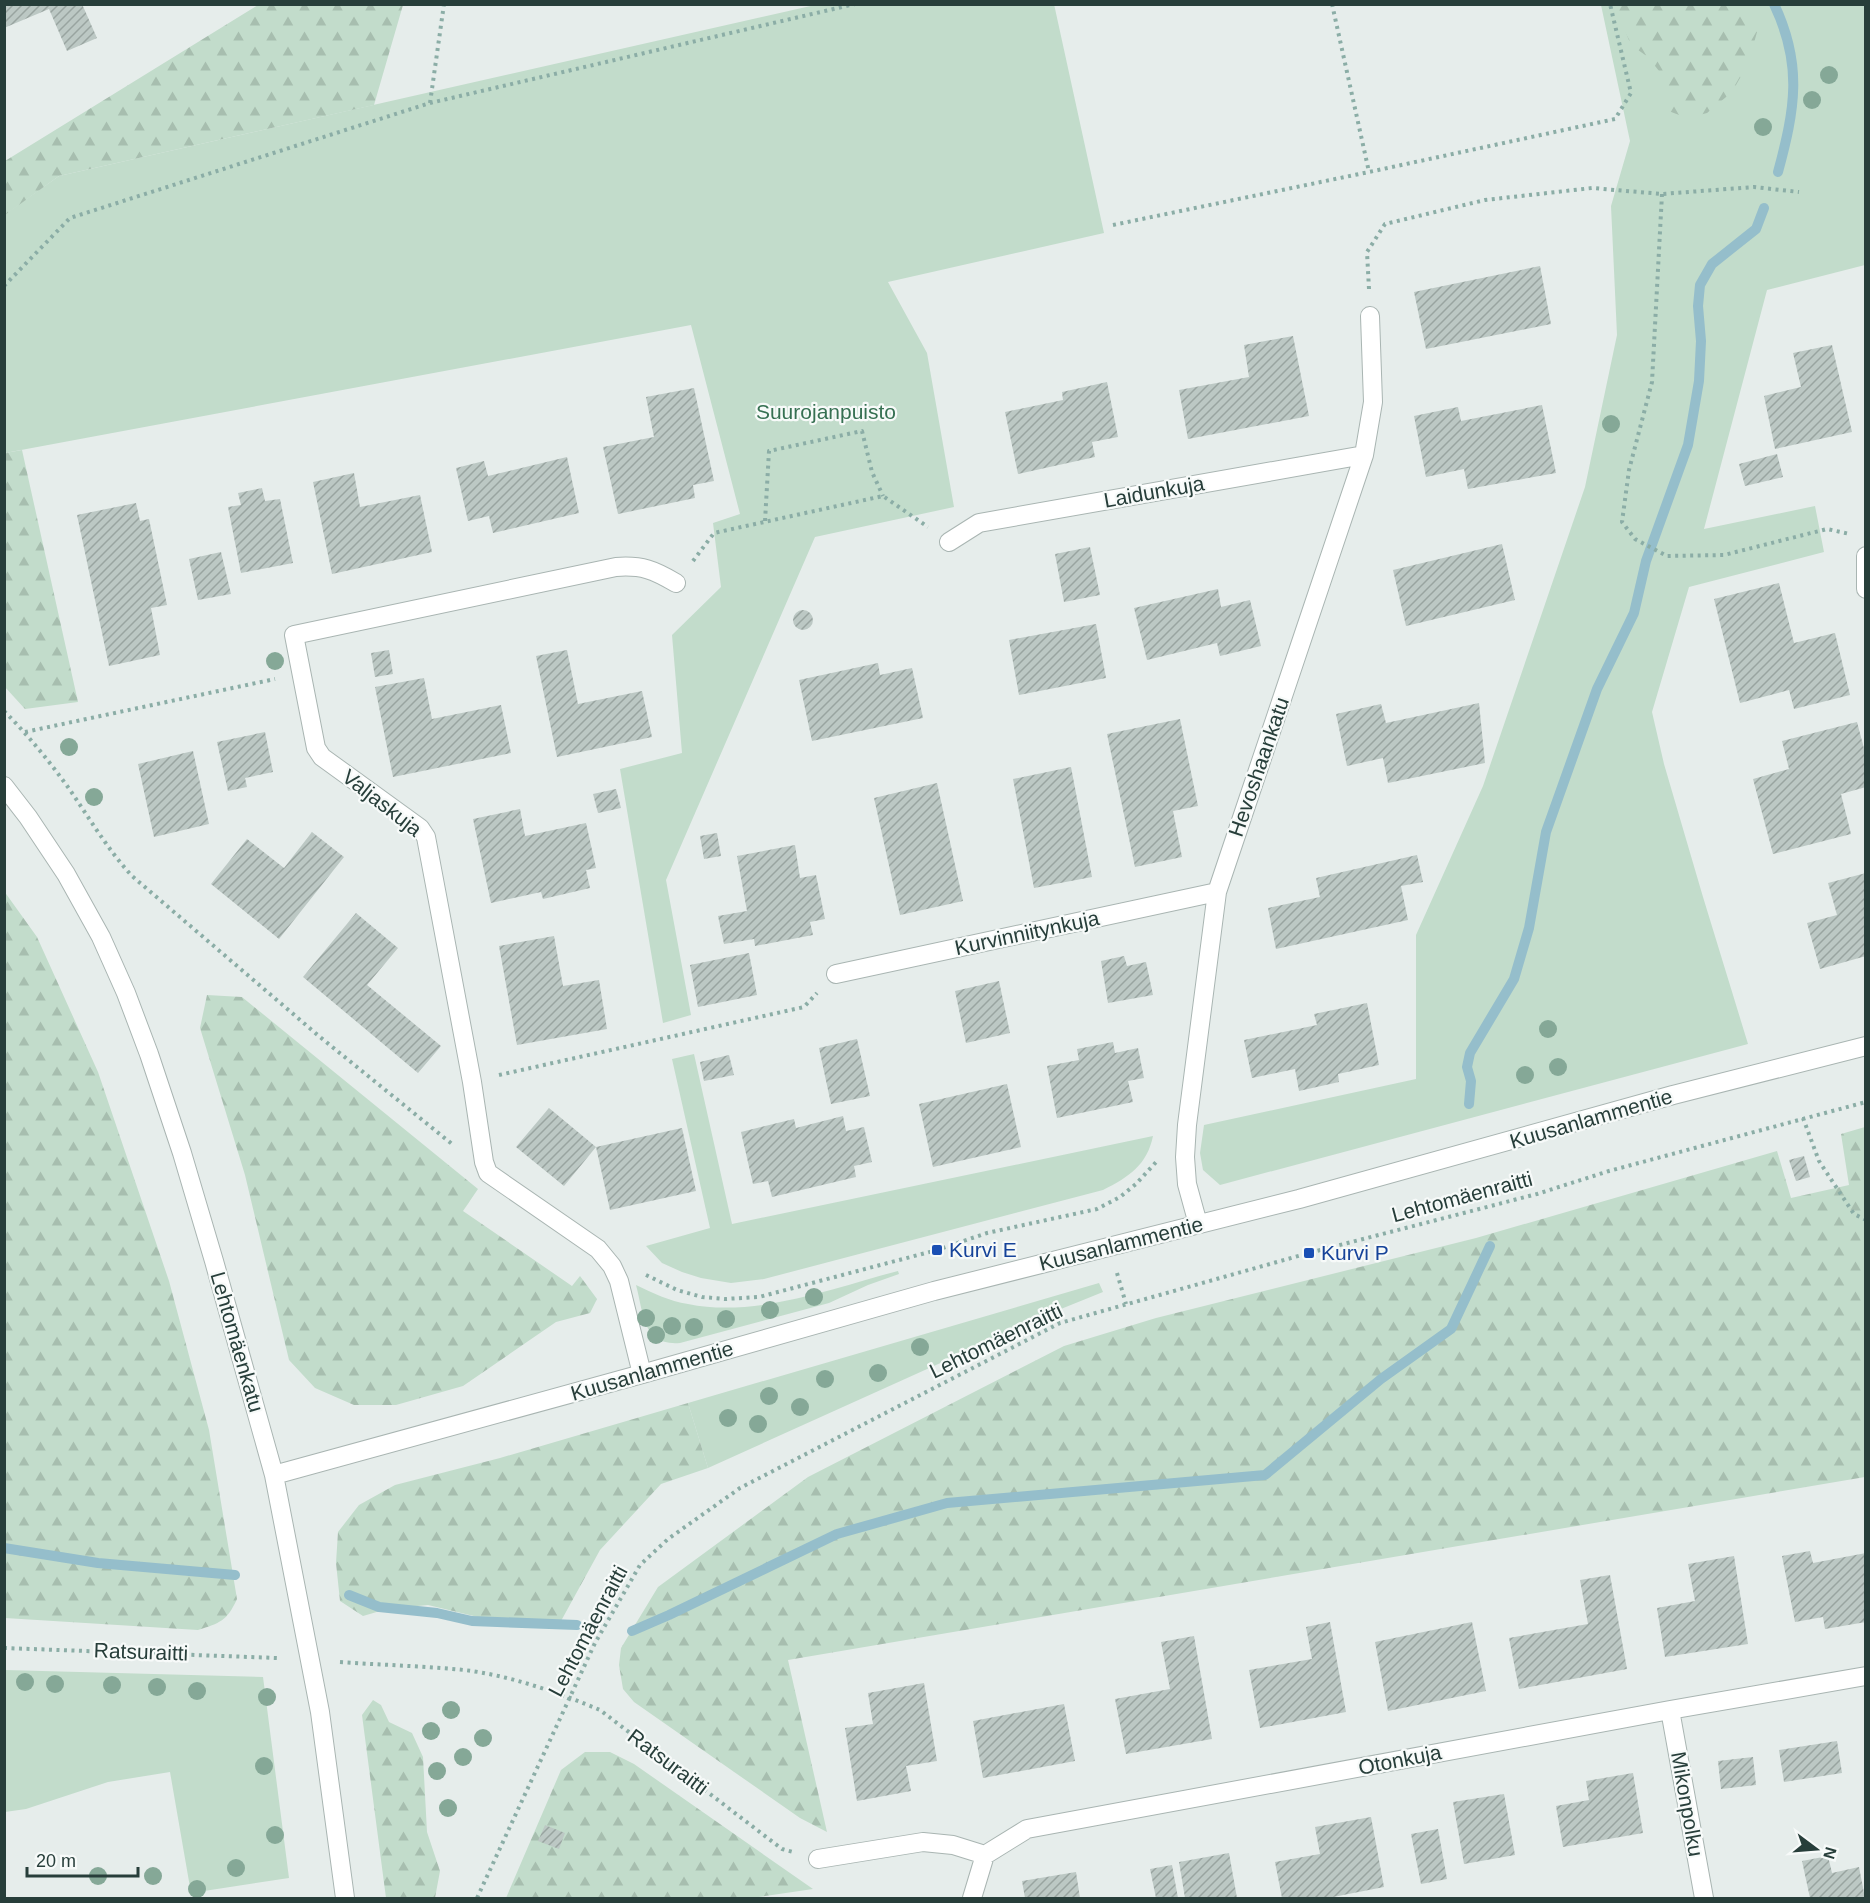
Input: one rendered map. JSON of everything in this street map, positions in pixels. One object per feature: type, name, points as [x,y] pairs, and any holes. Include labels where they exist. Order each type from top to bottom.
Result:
[{"type":"street","name":"Hevoshaankatu","points":[[1198,1224],[1187,1184],[1185,1157],[1187,1125],[1217,892],[1364,455],[1373,402],[1370,316]]},
{"type":"street","name":"Laidunkuja","points":[[950,542],[979,523],[1364,455]]},
{"type":"street","points":[[1866,556],[1866,589]]},
{"type":"street","name":"Valjaskuja","points":[[642,1374],[619,1281],[612,1266],[598,1249],[488,1173],[484,1162],[472,1082],[426,837],[420,828],[322,757],[316,748],[294,635],[616,567],[634,566],[655,571],[676,583]]},
{"type":"street","name":"Lehtomäenkatu","points":[[4,786],[66,874],[101,937],[126,993],[149,1054],[214,1261],[274,1475],[320,1712],[345,1899]]},
{"type":"street","name":"Kurvinniitynkuja","points":[[836,974],[1217,892]]},
{"type":"street","name":"Kuusanlammentie","points":[[274,1475],[934,1291],[1503,1144],[1673,1095],[1866,1046]]},
{"type":"street","name":"Otonkuja","points":[[985,1855],[1027,1829],[1866,1676]]},
{"type":"street","name":"Mikonpolku","points":[[1670,1710],[1704,1899]]},
{"type":"street","points":[[818,1859],[923,1842],[953,1845],[985,1855],[972,1899]]},
{"type":"path","points":[[430,103],[444,4]]},
{"type":"path","points":[[4,286],[70,218],[430,103],[855,4]]},
{"type":"path","points":[[1332,4],[1369,172]]},
{"type":"path","points":[[1113,225],[1615,119],[1631,93],[1610,4]]},
{"type":"path","points":[[1370,316],[1367,252],[1385,224],[1485,200],[1592,188],[1662,194],[1754,187],[1799,192]]},
{"type":"path","points":[[1662,194],[1652,382],[1629,470],[1622,522],[1635,539],[1667,556],[1724,555],[1827,529],[1856,535]]},
{"type":"path","points":[[765,521],[768,451],[861,430],[872,472],[883,496],[950,542]]},
{"type":"path","points":[[676,583],[714,533],[883,496]]},
{"type":"path","points":[[25,732],[302,672]]},
{"type":"path","points":[[4,711],[25,732],[68,788],[113,855],[132,876],[320,1037],[453,1145]]},
{"type":"path","points":[[472,1082],[804,1007],[836,974]]},
{"type":"path","name":"Lehtomäenraitti","points":[[477,1899],[568,1696],[595,1643],[640,1565],[668,1539],[740,1488],[1060,1323],[1866,1102]]},
{"type":"path","points":[[1803,1118],[1819,1161],[1854,1214],[1866,1220]]},
{"type":"path","points":[[643,1273],[677,1290],[702,1297],[725,1299],[759,1297],[937,1250],[987,1233],[1097,1209],[1120,1197],[1136,1184],[1156,1161],[1185,1157]]},
{"type":"path","points":[[1119,1278],[1126,1305]]},
{"type":"path","name":"Ratsuraitti","points":[[4,1648],[277,1658]]},
{"type":"path","name":"Ratsuraitti","points":[[340,1662],[466,1670],[568,1696],[600,1710],[782,1849],[818,1859]]},
{"type":"green space","name":"Suurojanpuisto","points":[[1054,4],[1104,233],[888,282],[927,353],[954,507],[815,537],[666,880],[691,1015],[663,1023],[620,769],[682,753],[672,635],[721,587],[713,523],[740,514],[691,325],[5,453],[4,215],[59,176],[815,5]]},
{"type":"green space","points":[[258,5],[403,5],[374,105],[59,176],[5,215],[5,161]]},
{"type":"green space","points":[[1601,5],[1865,5],[1865,265],[1767,290],[1704,529],[1815,506],[1824,552],[1689,587],[1652,712],[1664,764],[1748,1044],[1220,1185],[1203,1170],[1200,1153],[1204,1125],[1416,1079],[1416,935],[1483,786],[1585,487],[1617,335],[1611,206],[1630,141]]},
{"type":"green space","points":[[1617,5],[1746,5],[1759,25],[1748,64],[1732,92],[1707,113],[1687,118],[1666,110],[1659,71],[1648,57],[1631,45]]},
{"type":"green space","points":[[22,450],[78,702],[25,709],[4,686],[5,453]]},
{"type":"green space","points":[[4,891],[37,937],[98,1072],[169,1281],[209,1430],[237,1599],[226,1617],[198,1630],[5,1618]]},
{"type":"green space","points":[[207,995],[242,997],[478,1189],[463,1211],[572,1286],[580,1276],[597,1299],[590,1313],[556,1322],[463,1386],[396,1405],[354,1405],[315,1388],[289,1360],[245,1175],[200,1028]]},
{"type":"green space","points":[[694,1054],[732,1224],[1153,1136],[1146,1155],[1135,1169],[1103,1190],[764,1279],[731,1283],[701,1278],[662,1263],[646,1246],[710,1228],[672,1059]]},
{"type":"green space","points":[[1865,1127],[1865,1477],[788,1660],[827,1832],[800,1818],[634,1702],[623,1689],[619,1665],[621,1648],[658,1587],[808,1477],[1064,1346],[1156,1318],[1476,1238],[1777,1151],[1791,1198],[1849,1185],[1841,1134]]},
{"type":"green space","points":[[898,1271],[899,1274],[829,1303],[680,1343],[668,1343],[651,1334],[643,1317],[636,1285],[681,1303],[740,1307],[821,1293]]},
{"type":"green space","points":[[1099,1283],[1103,1292],[1051,1313],[708,1468],[688,1403]]},
{"type":"green space","points":[[688,1403],[708,1468],[661,1484],[600,1550],[561,1621],[545,1628],[524,1628],[428,1605],[387,1609],[363,1616],[340,1601],[336,1563],[338,1532],[359,1505],[395,1485],[500,1458]]},
{"type":"green space","points":[[5,1670],[263,1677],[289,1878],[191,1893],[170,1772],[108,1782],[26,1809],[5,1812]]},
{"type":"green space","points":[[373,1700],[381,1705],[389,1722],[412,1733],[423,1757],[427,1832],[440,1871],[435,1898],[386,1898],[362,1715]]},
{"type":"green space","points":[[585,1752],[610,1752],[634,1764],[813,1889],[752,1898],[506,1898],[561,1770]]},
{"type":"building","points":[[4,4],[82,4],[97,38],[67,51],[49,9],[4,28]]},
{"type":"building","points":[[1540,266],[1551,324],[1426,349],[1414,292]]},
{"type":"building","points":[[1293,336],[1309,416],[1188,439],[1179,390],[1249,377],[1244,345]]},
{"type":"building","points":[[1832,345],[1852,432],[1775,449],[1764,396],[1801,387],[1793,353]]},
{"type":"building","points":[[1107,382],[1118,437],[1092,442],[1095,457],[1018,474],[1005,412],[1063,400],[1062,392]]},
{"type":"building","points":[[694,388],[714,481],[693,485],[695,498],[618,514],[603,447],[654,437],[646,397]]},
{"type":"building","points":[[1542,405],[1556,473],[1468,489],[1464,469],[1426,477],[1414,416],[1458,407],[1461,421]]},
{"type":"building","points":[[1777,454],[1783,477],[1745,486],[1739,464]]},
{"type":"building","points":[[567,457],[579,513],[493,533],[489,516],[468,521],[456,468],[484,461],[488,476]]},
{"type":"building","points":[[354,473],[360,507],[420,495],[432,552],[332,574],[313,482]]},
{"type":"building","points":[[262,488],[265,501],[280,499],[293,563],[241,573],[228,507],[241,505],[238,493]]},
{"type":"building","points":[[136,503],[140,521],[149,519],[167,605],[151,608],[160,655],[109,666],[77,515]]},
{"type":"building","points":[[1502,544],[1515,600],[1406,626],[1393,570]]},
{"type":"building","points":[[1090,547],[1100,595],[1064,602],[1055,554]]},
{"type":"building","points":[[221,552],[231,594],[198,600],[189,559]]},
{"type":"building","points":[[1779,583],[1794,643],[1835,633],[1850,695],[1794,709],[1789,690],[1740,703],[1714,599]]},
{"type":"building","points":[[1218,589],[1221,607],[1250,600],[1261,646],[1220,656],[1217,643],[1147,660],[1134,608]]},
{"type":"building","points":[[803,610],[810,613],[813,620],[810,627],[803,630],[796,627],[793,620],[796,613]]},
{"type":"building","points":[[1096,624],[1106,678],[1019,695],[1009,640]]},
{"type":"building","points":[[389,650],[393,674],[375,677],[371,653]]},
{"type":"building","points":[[567,650],[578,704],[642,691],[652,737],[557,757],[536,656]]},
{"type":"building","points":[[878,663],[880,675],[912,668],[923,718],[812,741],[799,680]]},
{"type":"building","points":[[424,678],[432,719],[501,705],[511,753],[393,777],[375,687]]},
{"type":"building","points":[[1479,703],[1485,763],[1388,783],[1383,758],[1347,766],[1336,714],[1381,704],[1386,723]]},
{"type":"building","points":[[1180,719],[1198,806],[1173,811],[1182,857],[1135,867],[1107,734]]},
{"type":"building","points":[[1857,722],[1866,756],[1866,787],[1841,794],[1851,834],[1773,854],[1753,779],[1789,769],[1782,741]]},
{"type":"building","points":[[265,732],[273,772],[245,778],[247,787],[228,791],[217,742]]},
{"type":"building","points":[[193,751],[209,824],[154,837],[138,764]]},
{"type":"building","points":[[1071,767],[1092,877],[1034,888],[1013,779]]},
{"type":"building","points":[[937,783],[963,901],[900,915],[874,798]]},
{"type":"building","points":[[616,789],[621,808],[598,813],[593,794]]},
{"type":"building","points":[[520,809],[525,836],[586,823],[596,868],[586,870],[590,888],[543,899],[541,892],[491,903],[473,819]]},
{"type":"building","points":[[312,832],[344,857],[279,939],[211,884],[247,839],[284,868]]},
{"type":"building","points":[[717,833],[721,856],[704,859],[700,836]]},
{"type":"building","points":[[795,845],[800,878],[816,875],[825,919],[810,922],[813,935],[755,946],[754,939],[724,944],[718,916],[747,911],[737,856]]},
{"type":"building","points":[[1417,855],[1423,882],[1401,886],[1408,920],[1276,949],[1268,908],[1320,897],[1316,878]]},
{"type":"building","points":[[1866,873],[1866,956],[1820,969],[1807,923],[1837,915],[1828,883]]},
{"type":"building","points":[[356,913],[398,948],[367,985],[441,1046],[418,1073],[303,977]]},
{"type":"building","points":[[554,936],[563,986],[599,980],[607,1029],[517,1045],[499,946]]},
{"type":"building","points":[[749,953],[757,995],[698,1007],[690,965]]},
{"type":"building","points":[[1124,956],[1127,966],[1146,962],[1153,995],[1108,1003],[1101,961]]},
{"type":"building","points":[[999,981],[1010,1033],[966,1043],[955,991]]},
{"type":"building","points":[[1367,1003],[1379,1065],[1338,1074],[1339,1082],[1299,1091],[1295,1069],[1252,1078],[1244,1040],[1317,1025],[1314,1014]]},
{"type":"building","points":[[857,1039],[870,1096],[831,1104],[819,1048]]},
{"type":"building","points":[[1113,1042],[1115,1053],[1138,1048],[1144,1078],[1128,1081],[1133,1102],[1057,1118],[1047,1066],[1079,1060],[1077,1049]]},
{"type":"building","points":[[729,1055],[734,1075],[704,1081],[700,1062]]},
{"type":"building","points":[[1007,1084],[1021,1147],[933,1167],[919,1104]]},
{"type":"building","points":[[549,1108],[596,1147],[564,1186],[516,1147]]},
{"type":"building","points":[[843,1116],[846,1131],[864,1127],[872,1162],[854,1166],[856,1177],[772,1197],[768,1181],[753,1184],[741,1132],[794,1119],[796,1128]]},
{"type":"building","points":[[682,1128],[696,1191],[610,1210],[596,1147]]},
{"type":"building","points":[[1804,1156],[1810,1177],[1796,1181],[1789,1160]]},
{"type":"building","points":[[1810,1551],[1813,1563],[1866,1553],[1866,1622],[1825,1629],[1823,1617],[1795,1622],[1782,1556]]},
{"type":"building","points":[[1734,1556],[1748,1644],[1665,1657],[1657,1608],[1695,1601],[1688,1564]]},
{"type":"building","points":[[1610,1575],[1627,1669],[1519,1689],[1509,1638],[1588,1624],[1580,1580]]},
{"type":"building","points":[[1330,1622],[1346,1712],[1260,1728],[1249,1670],[1312,1659],[1306,1627]]},
{"type":"building","points":[[1472,1622],[1486,1691],[1388,1711],[1375,1642]]},
{"type":"building","points":[[1194,1636],[1212,1739],[1126,1754],[1115,1699],[1170,1689],[1161,1642]]},
{"type":"building","points":[[924,1683],[937,1761],[906,1766],[911,1791],[857,1801],[845,1728],[873,1724],[868,1693]]},
{"type":"building","points":[[1064,1704],[1075,1761],[983,1778],[973,1721]]},
{"type":"building","points":[[1837,1741],[1842,1773],[1784,1782],[1779,1750]]},
{"type":"building","points":[[1753,1757],[1756,1785],[1721,1789],[1718,1761]]},
{"type":"building","points":[[1633,1773],[1643,1833],[1563,1847],[1556,1806],[1589,1800],[1586,1781]]},
{"type":"building","points":[[1504,1794],[1515,1855],[1464,1864],[1453,1802]]},
{"type":"building","points":[[1371,1817],[1384,1887],[1328,1898],[1282,1898],[1275,1862],[1320,1854],[1315,1827]]},
{"type":"building","points":[[545,1825],[565,1833],[559,1849],[538,1841]]},
{"type":"building","points":[[1438,1829],[1447,1879],[1421,1884],[1411,1834]]},
{"type":"building","points":[[1229,1853],[1237,1898],[1185,1898],[1179,1862]]},
{"type":"building","points":[[1828,1856],[1832,1873],[1859,1867],[1865,1898],[1810,1898],[1802,1861]]},
{"type":"building","points":[[1172,1865],[1178,1898],[1156,1898],[1150,1869]]},
{"type":"building","points":[[1076,1872],[1080,1898],[1025,1898],[1022,1881]]},
{"type":"waterway","points":[[1774,4],[1789,47],[1793,87],[1789,128],[1778,172]]},
{"type":"waterway","points":[[1469,1104],[1471,1081],[1467,1067],[1470,1053],[1514,979],[1529,928],[1546,832],[1597,689],[1634,613],[1646,561],[1688,445],[1699,381],[1700,285],[1712,264],[1756,229],[1764,208]]},
{"type":"waterway","points":[[632,1631],[837,1534],[947,1503],[1265,1475],[1381,1379],[1451,1329],[1490,1246]]},
{"type":"waterway","points":[[4,1548],[98,1563],[235,1575]]},
{"type":"waterway","points":[[349,1595],[379,1607],[437,1613],[472,1621],[577,1625]]},
{"type":"place","name":"Kurvi E","points":[[937,1250]]},
{"type":"place","name":"Kurvi P","points":[[1309,1253]]}]
